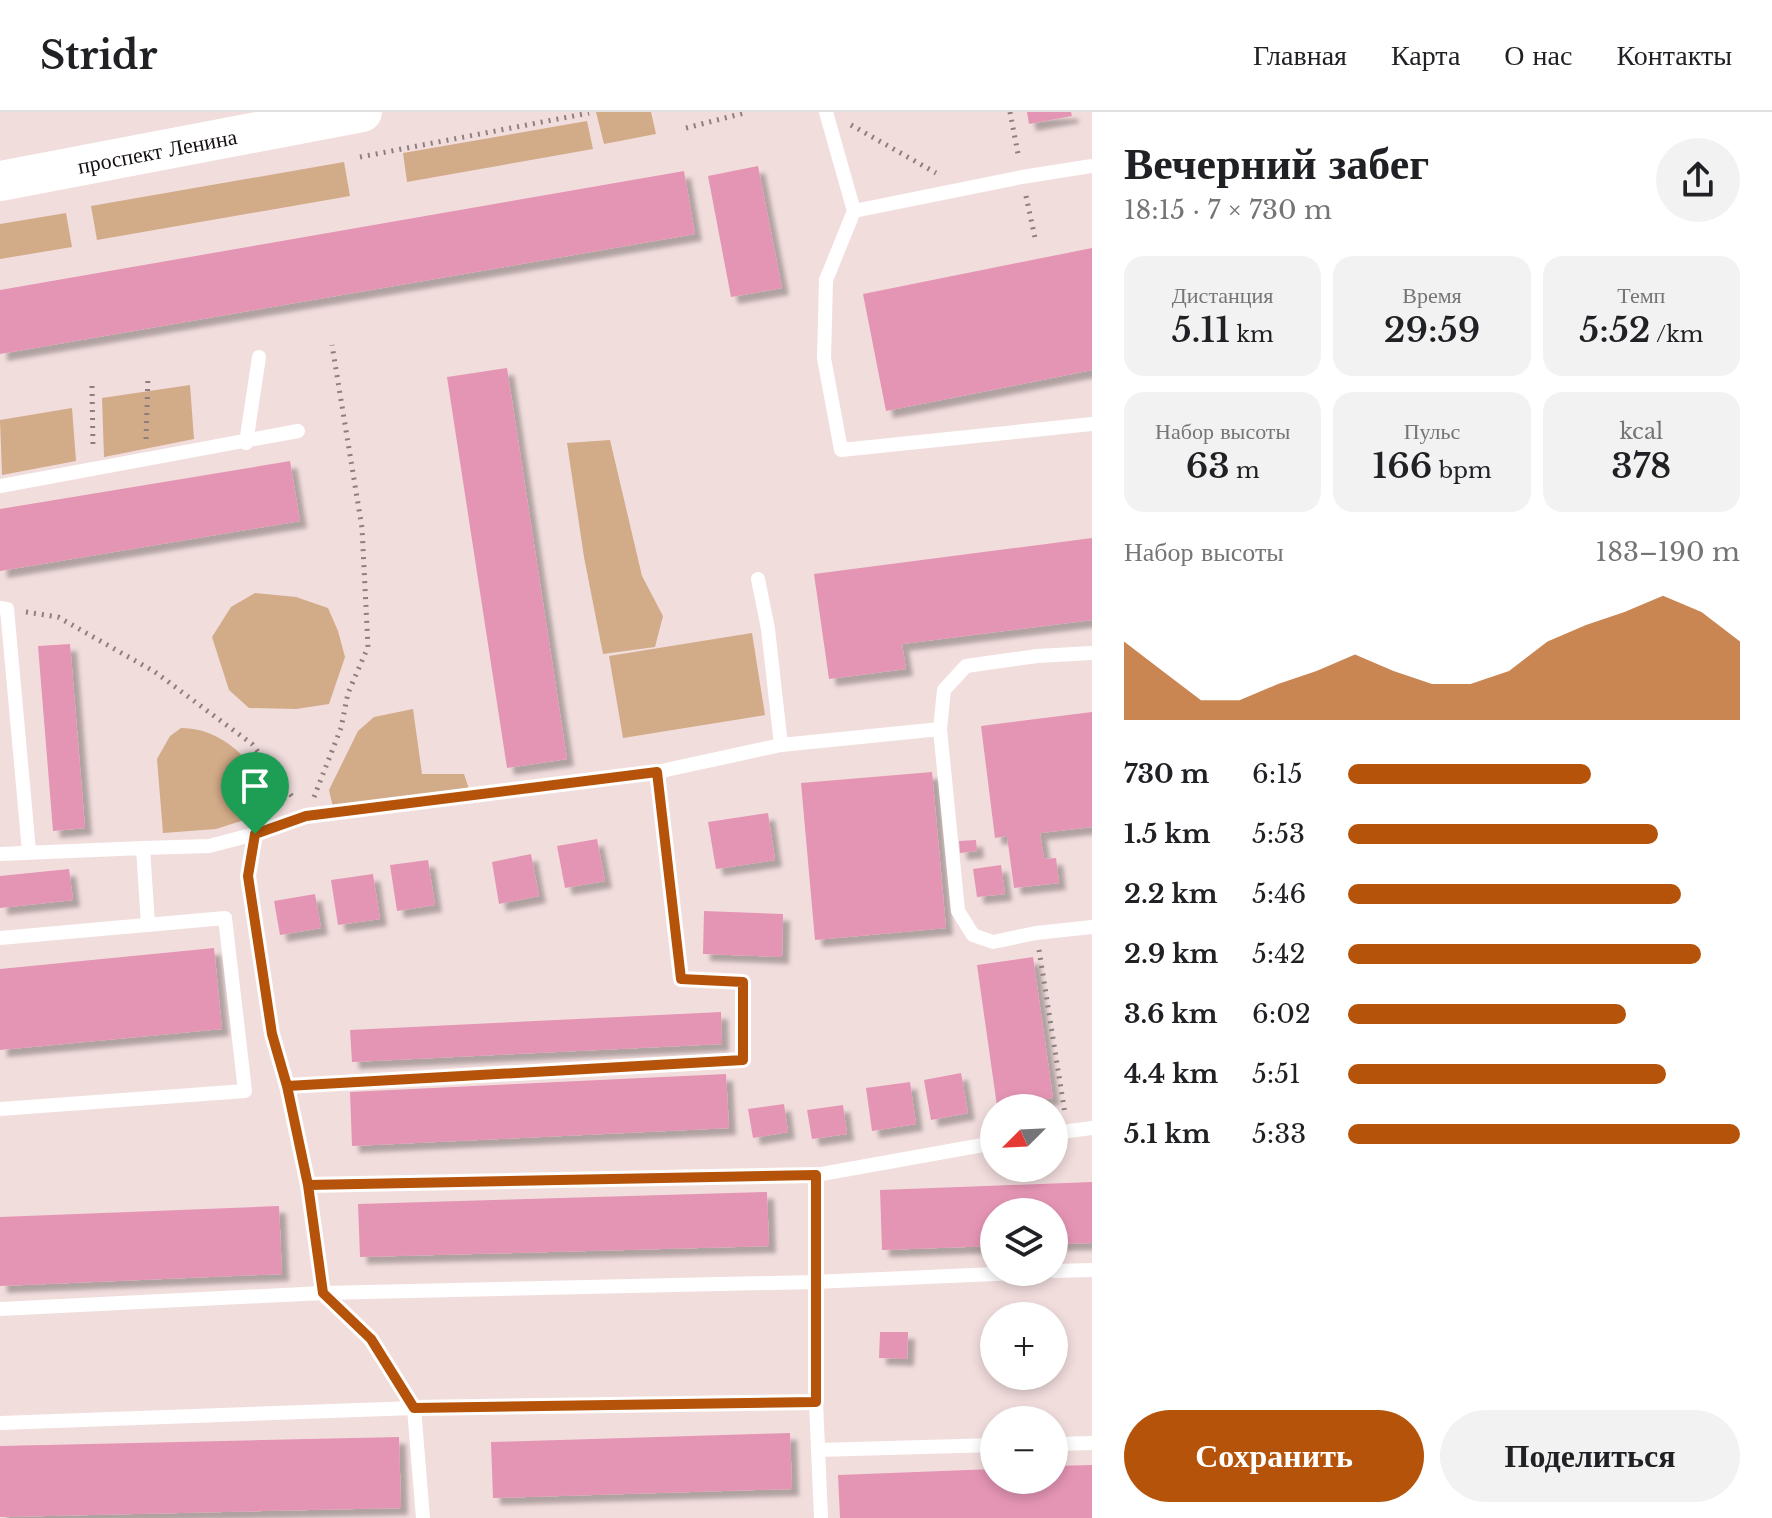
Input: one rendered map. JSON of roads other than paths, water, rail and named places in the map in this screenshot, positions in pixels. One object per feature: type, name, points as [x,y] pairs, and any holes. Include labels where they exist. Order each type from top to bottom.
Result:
[{"type":"main road","name":"проспект Ленина","points":[[0,181],[362,112]]},
{"type":"lane","points":[[826,112],[854,211],[826,280],[824,358],[841,450],[1092,424]]},
{"type":"lane","points":[[854,211],[1092,166]]},
{"type":"lane","points":[[246,443],[259,357]]},
{"type":"lane","points":[[0,486],[298,431]]},
{"type":"lane","points":[[758,579],[768,629],[781,745]]},
{"type":"lane","points":[[3,609],[29,851]]},
{"type":"lane","points":[[1092,653],[1037,656],[966,666],[944,690],[940,729],[958,911],[973,935],[993,942],[1036,933],[1092,927]]},
{"type":"lane","points":[[0,854],[209,846],[306,816],[657,772],[781,745],[940,729]]},
{"type":"lane","points":[[287,1086],[743,1060],[743,982],[681,979],[657,772]]},
{"type":"lane","points":[[255,834],[248,876],[272,1034],[287,1086],[308,1185],[323,1293],[371,1339],[414,1408],[423,1518]]},
{"type":"lane","points":[[143,848],[148,925]]},
{"type":"lane","points":[[0,938],[225,918],[245,1091],[0,1109]]},
{"type":"lane","points":[[1068,1131],[1092,1128]]},
{"type":"lane","points":[[308,1185],[816,1175],[980,1146]]},
{"type":"lane","points":[[816,1175],[814,1282],[821,1518]]},
{"type":"lane","points":[[1068,1271],[1092,1270]]},
{"type":"lane","points":[[0,1309],[323,1293],[814,1282],[980,1275]]},
{"type":"lane","points":[[0,1423],[414,1408],[816,1402]]},
{"type":"lane","points":[[1068,1444],[1092,1443]]},
{"type":"lane","points":[[818,1450],[980,1445]]}]
